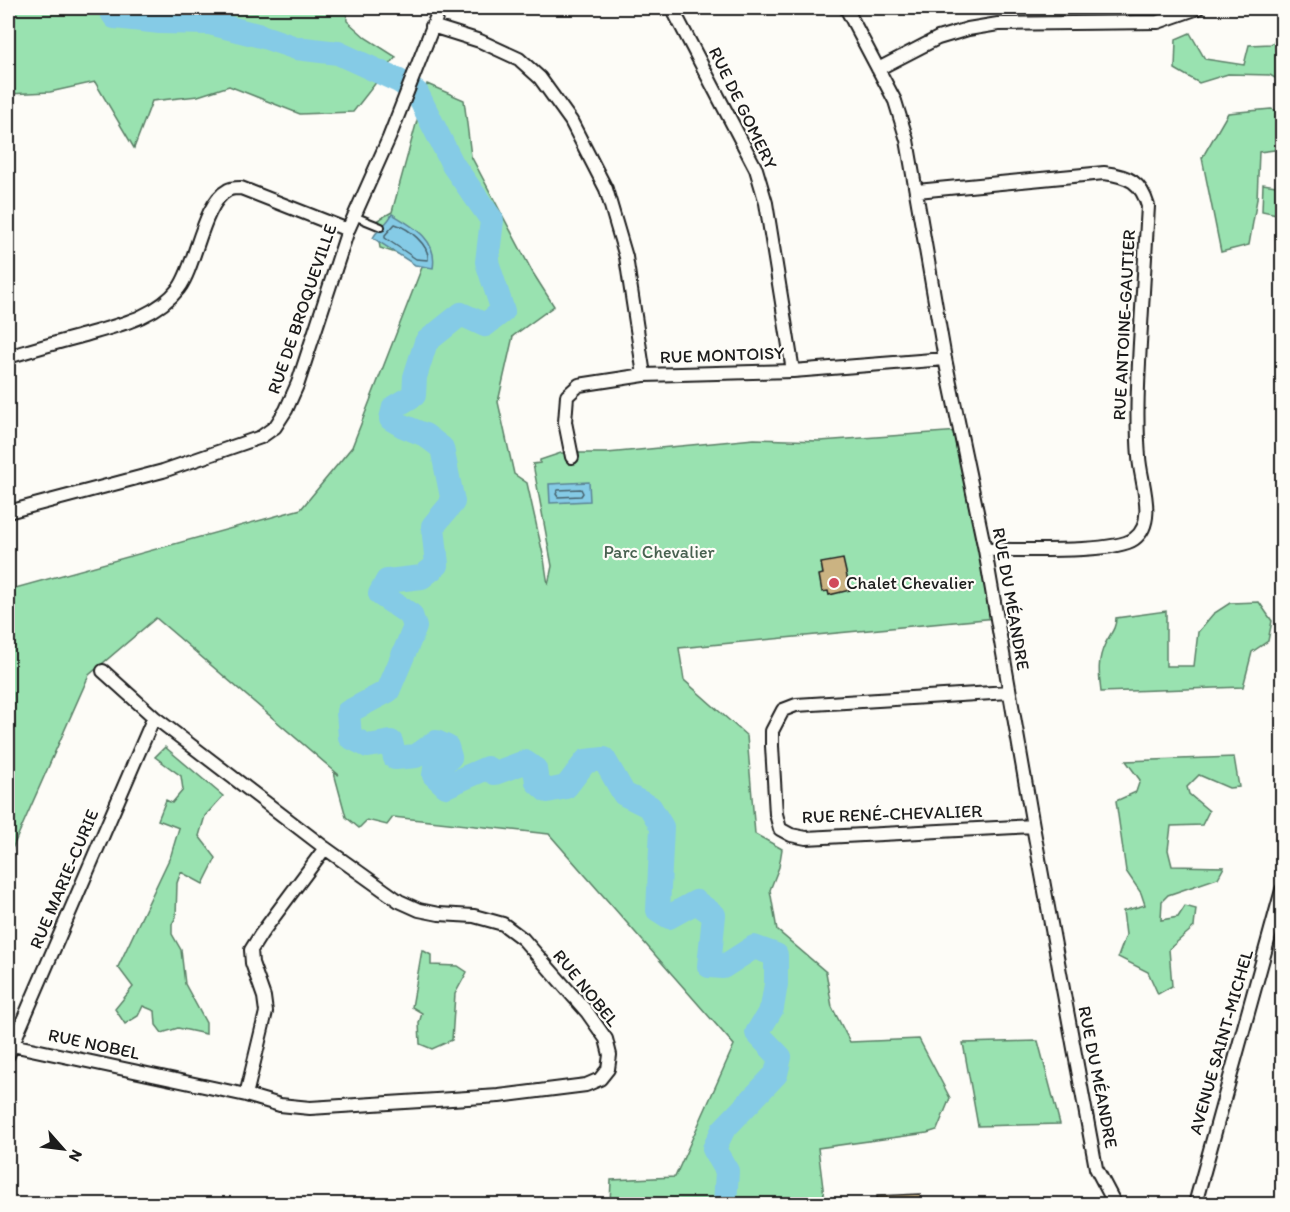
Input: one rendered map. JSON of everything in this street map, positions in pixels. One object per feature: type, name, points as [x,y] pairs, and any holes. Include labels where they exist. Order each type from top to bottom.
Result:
[{"type":"street","name":"RUE DE BROQUEVILLE","points":[[8,512],[163,471],[261,437],[275,427],[286,410],[298,383],[348,230],[405,99],[440,8]]},
{"type":"street","name":"RUE DE GOMERY","points":[[672,8],[756,170],[766,203],[793,371]]},
{"type":"street","name":"RUE DU MÉANDRE","points":[[846,8],[895,101],[907,140],[945,358],[985,550],[1096,1168],[1115,1204]]},
{"type":"street","points":[[878,69],[938,38],[968,29],[998,24],[1158,21],[1198,8]]},
{"type":"street","points":[[432,27],[480,41],[519,59],[540,78],[571,121],[606,189],[626,257],[644,375]]},
{"type":"street","name":"RUE ANTOINE-GAUTIER","points":[[917,191],[1104,173],[1120,175],[1134,182],[1144,193],[1148,206],[1137,413],[1139,459],[1146,510],[1143,530],[1134,539],[1101,549],[985,550]]},
{"type":"street","points":[[8,357],[126,323],[151,312],[169,299],[181,285],[211,211],[228,189],[241,188],[348,230]]},
{"type":"street","name":"RUE MONTOISY","points":[[573,457],[565,422],[567,396],[579,385],[644,375],[793,371],[945,358]]},
{"type":"street","name":"RUE NOBEL","points":[[10,1050],[246,1095],[280,1105],[310,1108],[499,1096],[586,1085],[600,1079],[608,1069],[610,1055],[606,1039],[587,1012],[523,939],[503,924],[474,916],[439,914],[419,910],[399,901],[325,848],[154,717],[103,671]]},
{"type":"street","name":"RUE RENÉ-CHEVALIER","points":[[1009,692],[796,705],[783,710],[772,731],[776,814],[780,829],[791,836],[806,838],[1033,826]]},
{"type":"street","name":"RUE MARIE-CURIE","points":[[10,1050],[154,717]]},
{"type":"street","points":[[246,1095],[266,1012],[264,997],[252,963],[251,950],[325,848]]},
{"type":"street","name":"AVENUE SAINT-MICHEL","points":[[1195,1204],[1282,890]]},
{"type":"lane","points":[[354,216],[381,227]]},
{"type":"green space","points":[[8,8],[346,8],[347,21],[366,38],[396,57],[353,112],[300,114],[229,86],[198,96],[152,101],[134,148],[95,82],[50,92],[8,94]]},
{"type":"green space","points":[[1190,33],[1205,59],[1244,65],[1249,45],[1271,44],[1282,37],[1282,82],[1270,75],[1228,74],[1199,83],[1175,69],[1176,39]]},
{"type":"green space","name":"Parc Chevalier","points":[[427,84],[464,100],[471,156],[533,273],[554,306],[513,336],[498,402],[514,474],[527,483],[548,585],[552,566],[533,464],[540,463],[540,460],[561,453],[607,453],[754,439],[820,441],[960,431],[996,618],[679,648],[684,680],[747,736],[755,834],[782,849],[779,867],[770,890],[777,930],[826,972],[832,1007],[850,1042],[919,1039],[950,1098],[937,1130],[818,1148],[825,1204],[610,1204],[611,1180],[675,1177],[734,1045],[549,834],[393,817],[387,825],[367,820],[359,828],[346,817],[334,773],[339,775],[156,618],[89,675],[8,858],[8,590],[301,509],[352,447],[424,262],[380,248],[376,221],[392,212]]},
{"type":"green space","points":[[1271,109],[1282,112],[1282,149],[1259,152],[1257,199],[1249,245],[1221,252],[1202,158],[1228,113]]},
{"type":"green space","points":[[1263,184],[1282,187],[1282,215],[1262,211]]},
{"type":"green space","points":[[1259,602],[1272,621],[1268,641],[1252,652],[1243,687],[1101,692],[1099,673],[1101,656],[1114,628],[1116,618],[1166,611],[1166,666],[1194,666],[1198,632],[1213,614],[1230,603]]},
{"type":"green space","points":[[165,747],[223,796],[205,816],[199,836],[216,858],[203,884],[181,872],[177,883],[176,917],[172,924],[172,934],[181,950],[185,984],[206,1023],[206,1034],[178,1028],[162,1033],[156,1025],[155,1011],[143,1006],[138,1016],[125,1024],[115,1009],[133,987],[118,967],[171,855],[179,828],[158,820],[166,800],[172,803],[183,790],[181,776],[155,757]]},
{"type":"green space","points":[[1234,757],[1239,787],[1229,788],[1199,775],[1187,787],[1189,794],[1209,811],[1202,825],[1171,826],[1168,850],[1172,866],[1224,867],[1218,878],[1168,895],[1162,901],[1161,920],[1178,917],[1185,906],[1196,909],[1194,927],[1169,949],[1172,986],[1158,994],[1148,972],[1118,957],[1126,935],[1123,911],[1145,905],[1141,893],[1126,871],[1116,801],[1136,792],[1140,780],[1126,761]]},
{"type":"green space","points":[[422,950],[431,955],[431,965],[458,966],[467,972],[455,994],[452,1040],[432,1049],[420,1044],[419,1023],[422,1013],[412,1007]]},
{"type":"green space","points":[[1038,1041],[1060,1124],[978,1126],[963,1043]]},
{"type":"water","points":[[392,214],[423,235],[432,250],[433,268],[415,265],[373,238]]},
{"type":"water","points":[[589,482],[590,501],[550,503],[549,484]]},
{"type":"building","name":"Chalet Chevalier","points":[[843,559],[850,590],[829,595],[828,591],[822,592],[819,575],[823,574],[821,563]]},
{"type":"building","points":[[920,1194],[921,1204],[877,1204],[877,1196]]},
{"type":"waterway","points":[[109,8],[115,17],[160,22],[210,23],[296,48],[338,53],[399,81],[417,93],[453,165],[492,220],[487,262],[503,311],[485,325],[461,314],[426,342],[415,377],[414,395],[394,407],[391,419],[425,435],[442,448],[453,502],[433,526],[437,565],[422,577],[387,581],[380,594],[411,615],[415,627],[388,691],[348,712],[350,737],[368,746],[391,742],[395,758],[416,756],[436,742],[447,747],[450,757],[435,768],[434,775],[446,786],[487,768],[495,773],[525,762],[535,769],[537,782],[547,791],[566,787],[586,761],[604,759],[624,794],[650,807],[662,827],[658,910],[669,917],[696,902],[714,915],[709,966],[723,967],[754,947],[776,955],[776,984],[772,1008],[757,1033],[780,1057],[776,1074],[723,1130],[714,1149],[727,1171],[725,1204]]},
{"type":"place","name":"Chalet Chevalier","points":[[834,583]]}]
